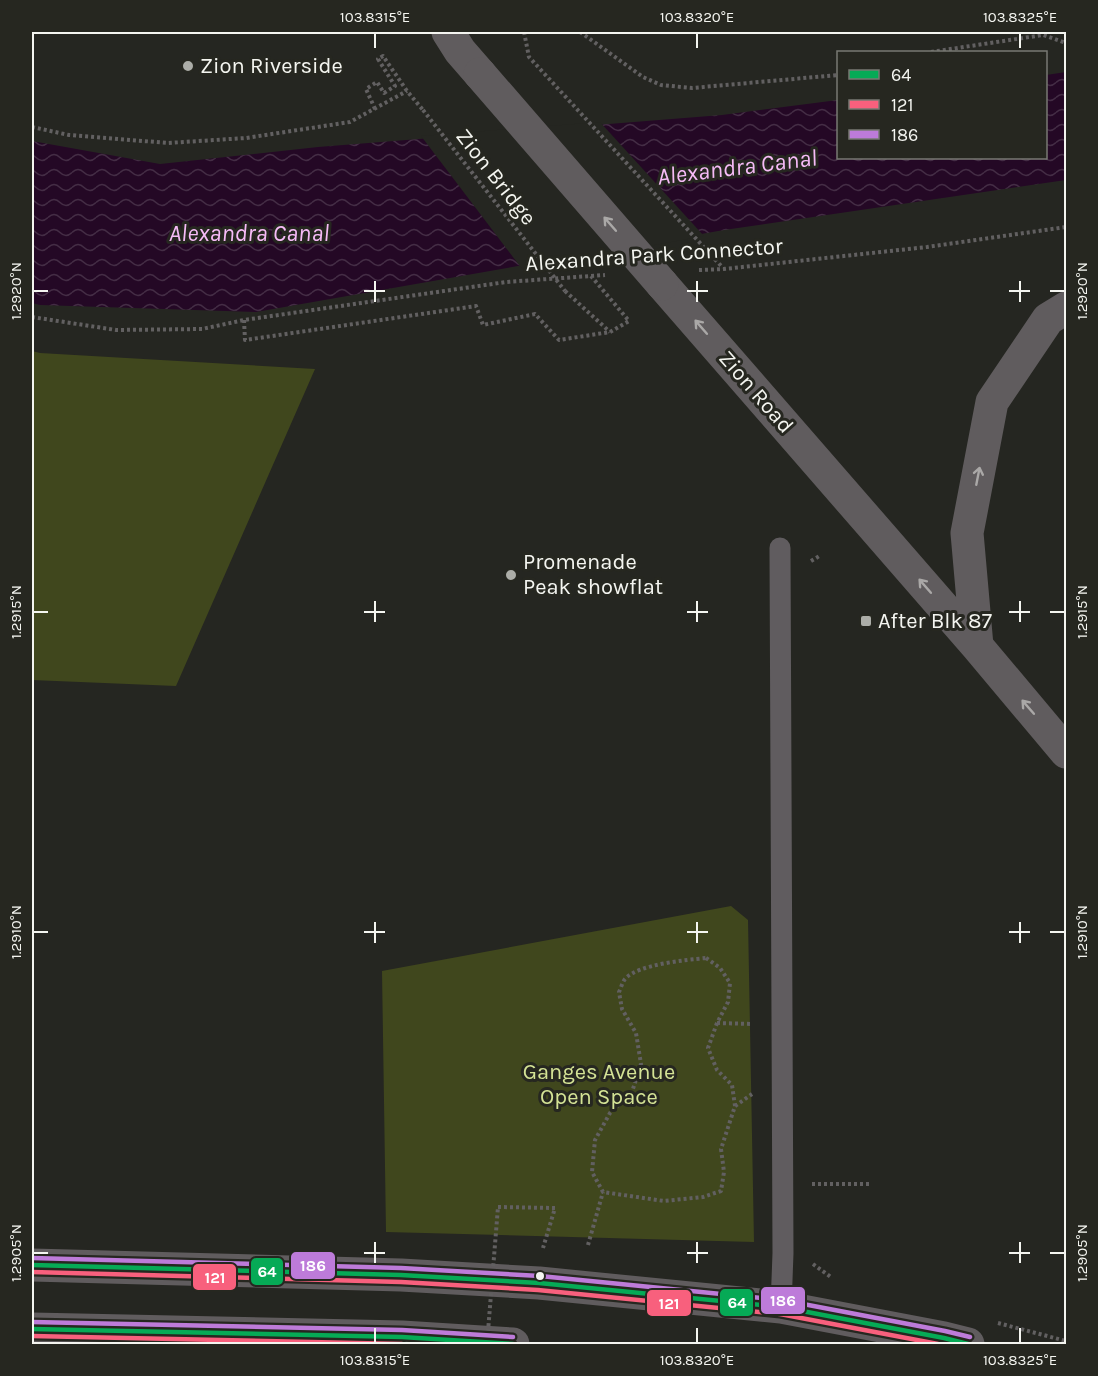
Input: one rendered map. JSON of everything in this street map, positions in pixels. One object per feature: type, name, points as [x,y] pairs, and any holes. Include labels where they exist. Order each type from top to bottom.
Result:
[{"type":"main road","name":"Zion Road","points":[[448,32],[460,51],[480,74],[676,277],[1066,752]]},
{"type":"main road","points":[[977,646],[967,533],[992,402],[1048,320],[1066,308]]},
{"type":"main road","points":[[32,1265],[412,1275],[538,1283],[781,1307],[968,1344]]},
{"type":"main road","points":[[32,1329],[402,1337],[513,1344]]},
{"type":"lane","points":[[780,548],[783,1241],[781,1307]]},
{"type":"path","points":[[524,32],[529,57],[724,269]]},
{"type":"path","points":[[580,32],[643,77],[661,85],[692,88],[837,75]]},
{"type":"path","points":[[938,51],[1043,35],[1066,43]]},
{"type":"path","name":"Zion Bridge","points":[[375,109],[366,89],[377,82],[384,93],[395,86],[378,59],[383,56],[407,91],[565,291],[610,332]]},
{"type":"path","points":[[32,127],[69,135],[168,143],[246,138],[350,122],[407,91]]},
{"type":"path","name":"Alexandra Park Connector","points":[[676,277],[724,269],[927,247],[1066,227]]},
{"type":"path","name":"Alexandra Park Connector","points":[[32,317],[116,330],[202,329],[244,320],[506,282],[612,274]]},
{"type":"path","points":[[244,320],[245,340],[476,306],[483,325],[535,314],[559,340],[610,332],[629,321],[590,275]]},
{"type":"path","points":[[588,1245],[603,1192],[592,1172],[595,1140],[610,1113],[632,1092],[640,1064],[636,1033],[622,1009],[619,992],[626,979],[637,970],[706,958],[720,968],[730,983],[728,1002],[708,1048],[717,1070],[732,1085],[735,1106],[721,1149],[724,1172],[721,1191],[703,1197],[664,1201],[603,1192]]},
{"type":"path","points":[[717,1023],[760,1024]]},
{"type":"path","points":[[735,1106],[760,1089]]},
{"type":"path","points":[[805,1184],[871,1184]]},
{"type":"path","points":[[487,1344],[498,1208],[555,1208],[543,1244]]},
{"type":"green space","points":[[32,351],[315,369],[176,686],[32,680]]},
{"type":"green space","name":"Ganges Avenue Open Space","points":[[731,906],[748,920],[754,1242],[386,1232],[382,971]]},
{"type":"water","name":"Alexandra Canal","points":[[1066,72],[1066,180],[724,230],[256,312],[32,303],[32,141],[160,164],[318,147],[722,115],[837,100],[837,159],[1047,159],[1047,75]]},
{"type":"pier","points":[[600,122],[704,236],[522,269],[421,136]]},
{"type":"transit line","name":"186","points":[[32,1258],[401,1268],[540,1276],[782,1300],[970,1337]]},
{"type":"transit line","name":"64","points":[[32,1265],[401,1275],[539,1283],[781,1307],[968,1344]]},
{"type":"transit line","name":"121","points":[[32,1272],[401,1282],[538,1290],[780,1314],[938,1344]]},
{"type":"transit line","name":"186","points":[[32,1322],[402,1330],[513,1337]]},
{"type":"transit line","name":"64","points":[[32,1329],[402,1337],[513,1344]]},
{"type":"transit line","name":"121","points":[[32,1336],[402,1344]]},
{"type":"place","name":"Zion Riverside","points":[[188,66]]},
{"type":"place","name":"Promenade Peak showflat","points":[[511,575]]},
{"type":"place","name":"After Blk 87","points":[[866,621]]}]
